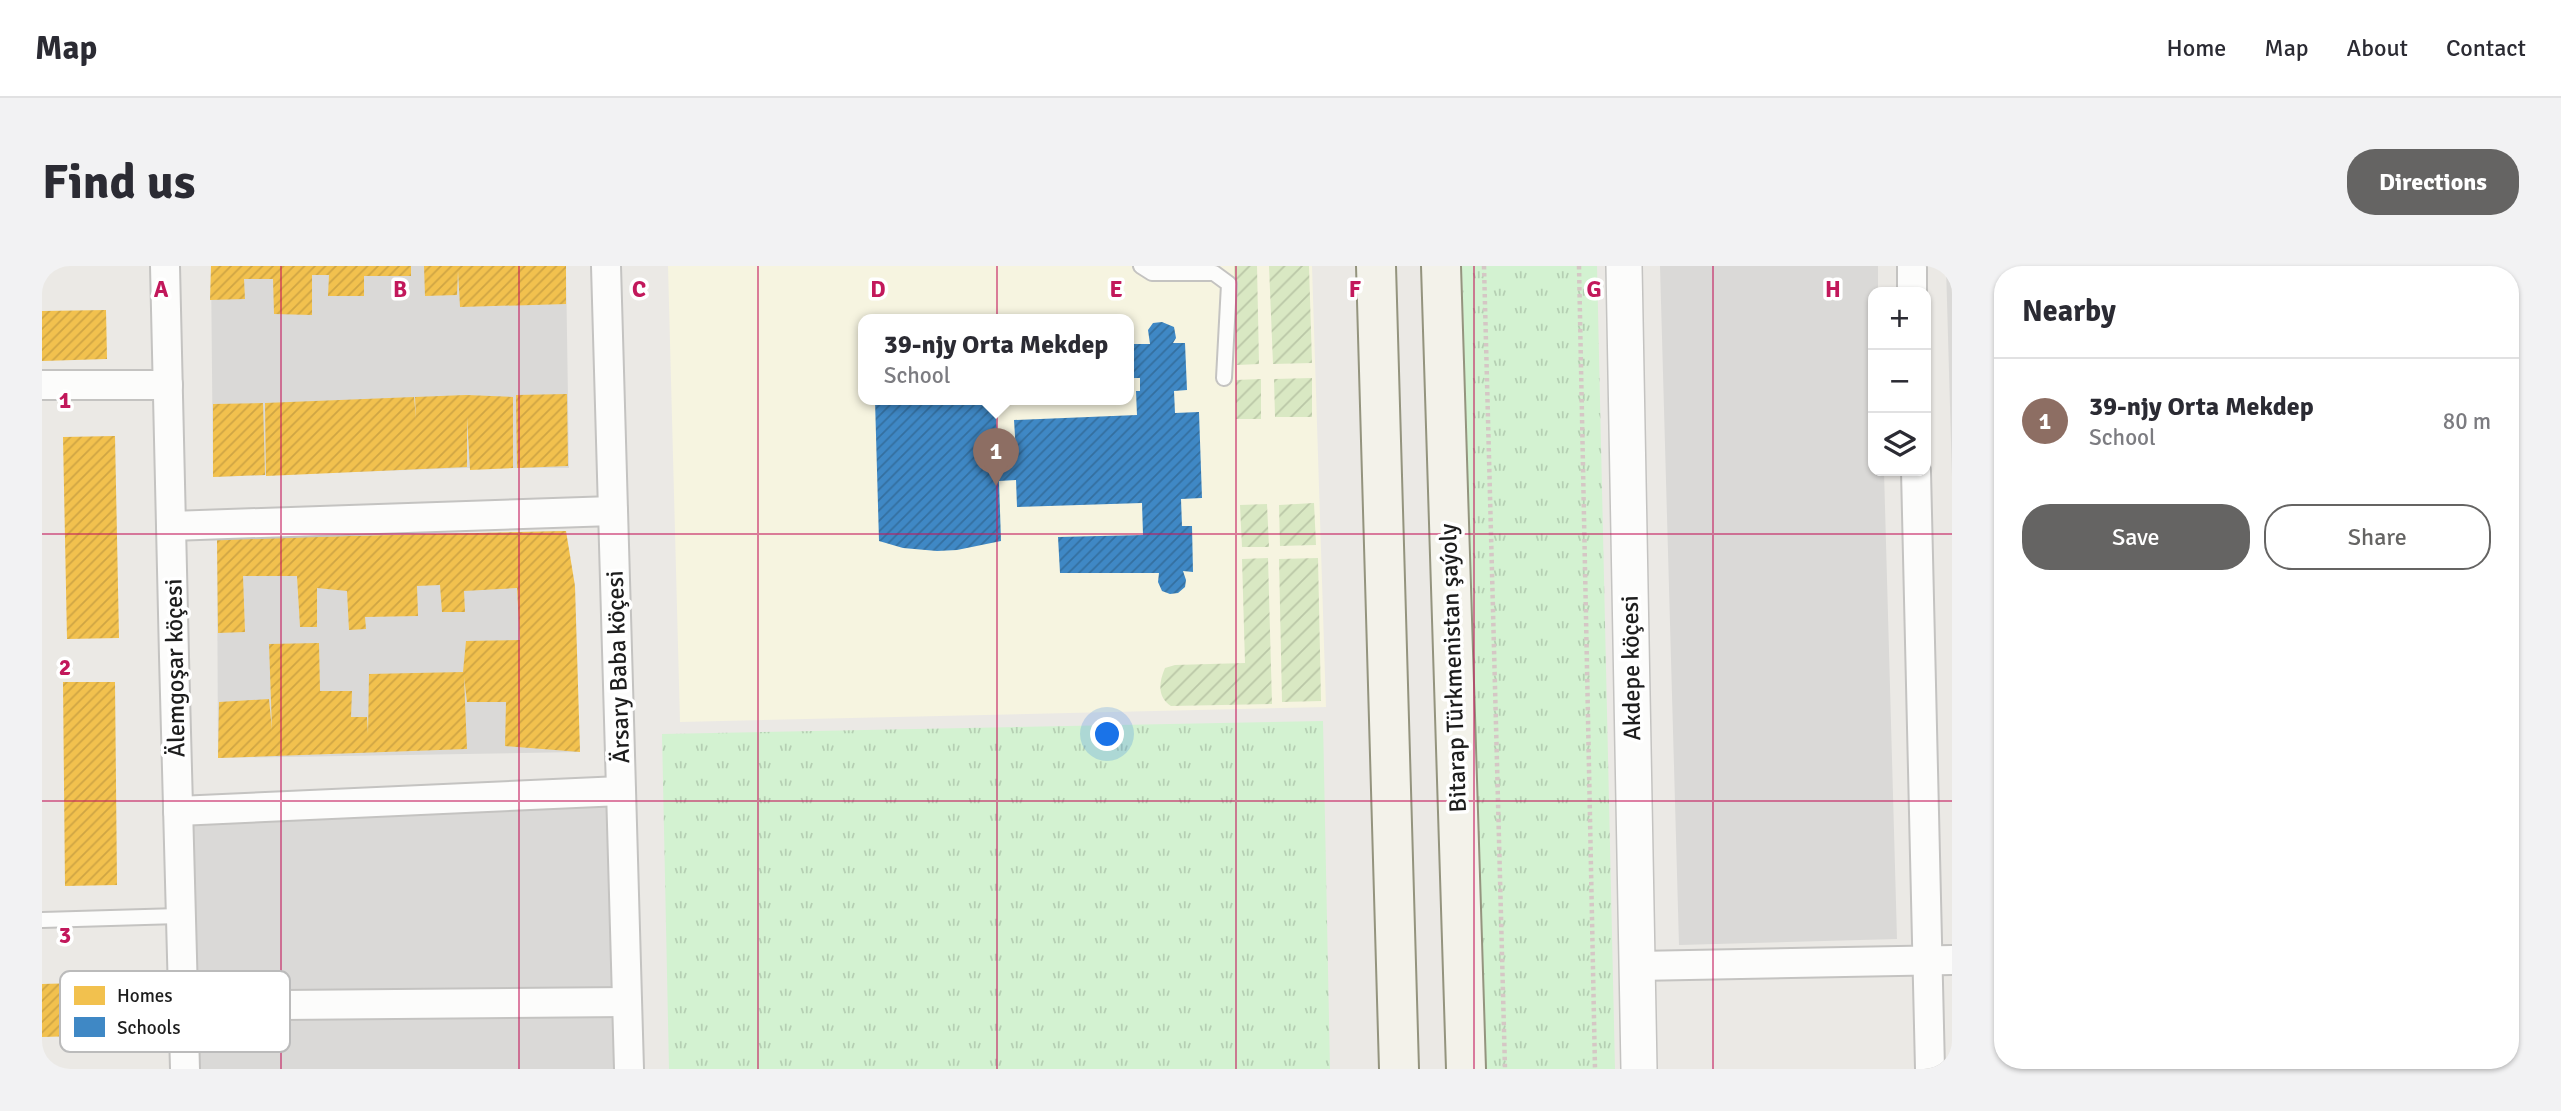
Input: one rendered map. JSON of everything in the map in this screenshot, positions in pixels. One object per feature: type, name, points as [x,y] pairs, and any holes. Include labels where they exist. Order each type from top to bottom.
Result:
[{"type":"main road","points":[[1376,266],[1399,1069]]},
{"type":"main road","name":"Bitarap Türkmenistan şaýoly","points":[[1441,266],[1466,1069]]},
{"type":"street","name":"Älemgoşar köçesi","points":[[165,266],[181,971]]},
{"type":"street","name":"Ärsary Baba köçesi","points":[[606,266],[629,1069]]},
{"type":"street","name":"Akdepe köçesi","points":[[1624,266],[1639,1069]]},
{"type":"street","points":[[1912,266],[1912,287]]},
{"type":"street","points":[[42,385],[168,385]]},
{"type":"street","points":[[1916,476],[1940,960],[1930,1069]]},
{"type":"street","points":[[172,526],[613,511]]},
{"type":"street","points":[[178,811],[621,791]]},
{"type":"street","points":[[1637,966],[1940,960]]},
{"type":"street","points":[[290,1005],[627,1002]]},
{"type":"lane","points":[[1141,266],[1152,272],[1214,272],[1229,284],[1224,378]]},
{"type":"lane","points":[[42,920],[179,916]]},
{"type":"path","points":[[1484,266],[1505,1069]]},
{"type":"path","points":[[1579,266],[1595,1069]]},
{"type":"shaded area","points":[[211,266],[566,266],[569,468],[465,468],[213,477]]},
{"type":"shaded area","points":[[668,266],[1312,266],[1326,707],[680,722]]},
{"type":"shaded area","points":[[1660,266],[1878,266],[1878,287],[1868,287],[1868,476],[1884,476],[1897,939],[1679,945]]},
{"type":"shaded area","points":[[1946,266],[1952,266],[1952,477]]},
{"type":"shaded area","points":[[566,531],[580,752],[218,758],[217,539]]},
{"type":"shaded area","points":[[621,791],[629,1069],[185,1069],[185,1052],[290,1052],[290,971],[182,971],[178,811]]},
{"type":"green space","points":[[1234,266],[1257,266],[1259,364],[1237,365]]},
{"type":"green space","points":[[1269,266],[1309,266],[1312,363],[1273,364]]},
{"type":"green space","points":[[1462,266],[1597,266],[1615,1069],[1482,1069]]},
{"type":"green space","points":[[1312,378],[1312,417],[1275,417],[1274,379]]},
{"type":"green space","points":[[1261,379],[1261,419],[1236,419],[1236,380]]},
{"type":"green space","points":[[1314,503],[1316,545],[1280,546],[1279,505]]},
{"type":"green space","points":[[1267,504],[1269,547],[1242,547],[1240,505]]},
{"type":"green space","points":[[1268,558],[1272,704],[1171,706],[1163,698],[1160,689],[1165,668],[1175,665],[1245,663],[1242,559]]},
{"type":"green space","points":[[1318,558],[1321,701],[1282,702],[1279,559]]},
{"type":"green space","points":[[1323,721],[1330,1069],[669,1069],[662,734]]},
{"type":"building: Homes","points":[[211,266],[411,266],[411,276],[364,276],[364,296],[328,296],[329,275],[312,275],[312,315],[274,314],[273,279],[244,279],[245,299],[210,300]]},
{"type":"building: Homes","points":[[424,266],[566,266],[566,304],[460,307],[458,271],[457,295],[425,296]]},
{"type":"building: Homes","points":[[106,310],[107,359],[42,361],[42,311]]},
{"type":"building: Homes","points":[[567,394],[568,466],[517,468],[516,395]]},
{"type":"building: Homes","points":[[414,397],[416,419],[415,397],[513,397],[513,468],[470,470],[467,417],[467,467],[266,476],[265,403]]},
{"type":"building: Homes","points":[[263,403],[265,475],[213,477],[213,404]]},
{"type":"building: Homes","points":[[115,436],[119,638],[67,639],[63,437]]},
{"type":"building: Homes","points":[[566,531],[575,586],[580,752],[505,746],[506,702],[467,702],[464,677],[467,749],[218,758],[219,702],[269,699],[272,730],[269,644],[319,643],[320,691],[352,691],[351,717],[367,717],[368,734],[369,674],[463,672],[466,641],[520,640],[517,588],[464,591],[465,612],[442,612],[440,585],[417,586],[418,616],[365,617],[366,629],[349,630],[347,591],[317,588],[317,627],[300,627],[297,576],[243,576],[245,632],[218,633],[217,539]]},
{"type":"building: Homes","points":[[63,682],[115,682],[117,885],[65,886]]},
{"type":"building: Homes","points":[[42,984],[60,984],[60,1037],[42,1037]]},
{"type":"building: Schools","points":[[1162,322],[1174,327],[1176,338],[1173,343],[1185,343],[1187,390],[1174,391],[1175,413],[1199,412],[1202,498],[1181,499],[1182,526],[1192,526],[1193,572],[1183,571],[1185,587],[1178,593],[1162,591],[1158,582],[1159,573],[1060,573],[1058,537],[1143,535],[1142,503],[1017,507],[1016,480],[999,481],[1001,541],[937,551],[903,548],[879,541],[875,405],[995,405],[998,453],[1016,452],[1014,420],[1137,415],[1136,391],[1140,391],[1140,378],[1134,378],[1134,344],[1150,344],[1148,330],[1153,323]]},
{"type":"place","name":"39-njy Orta Mekdep","points":[[996,486]]}]
